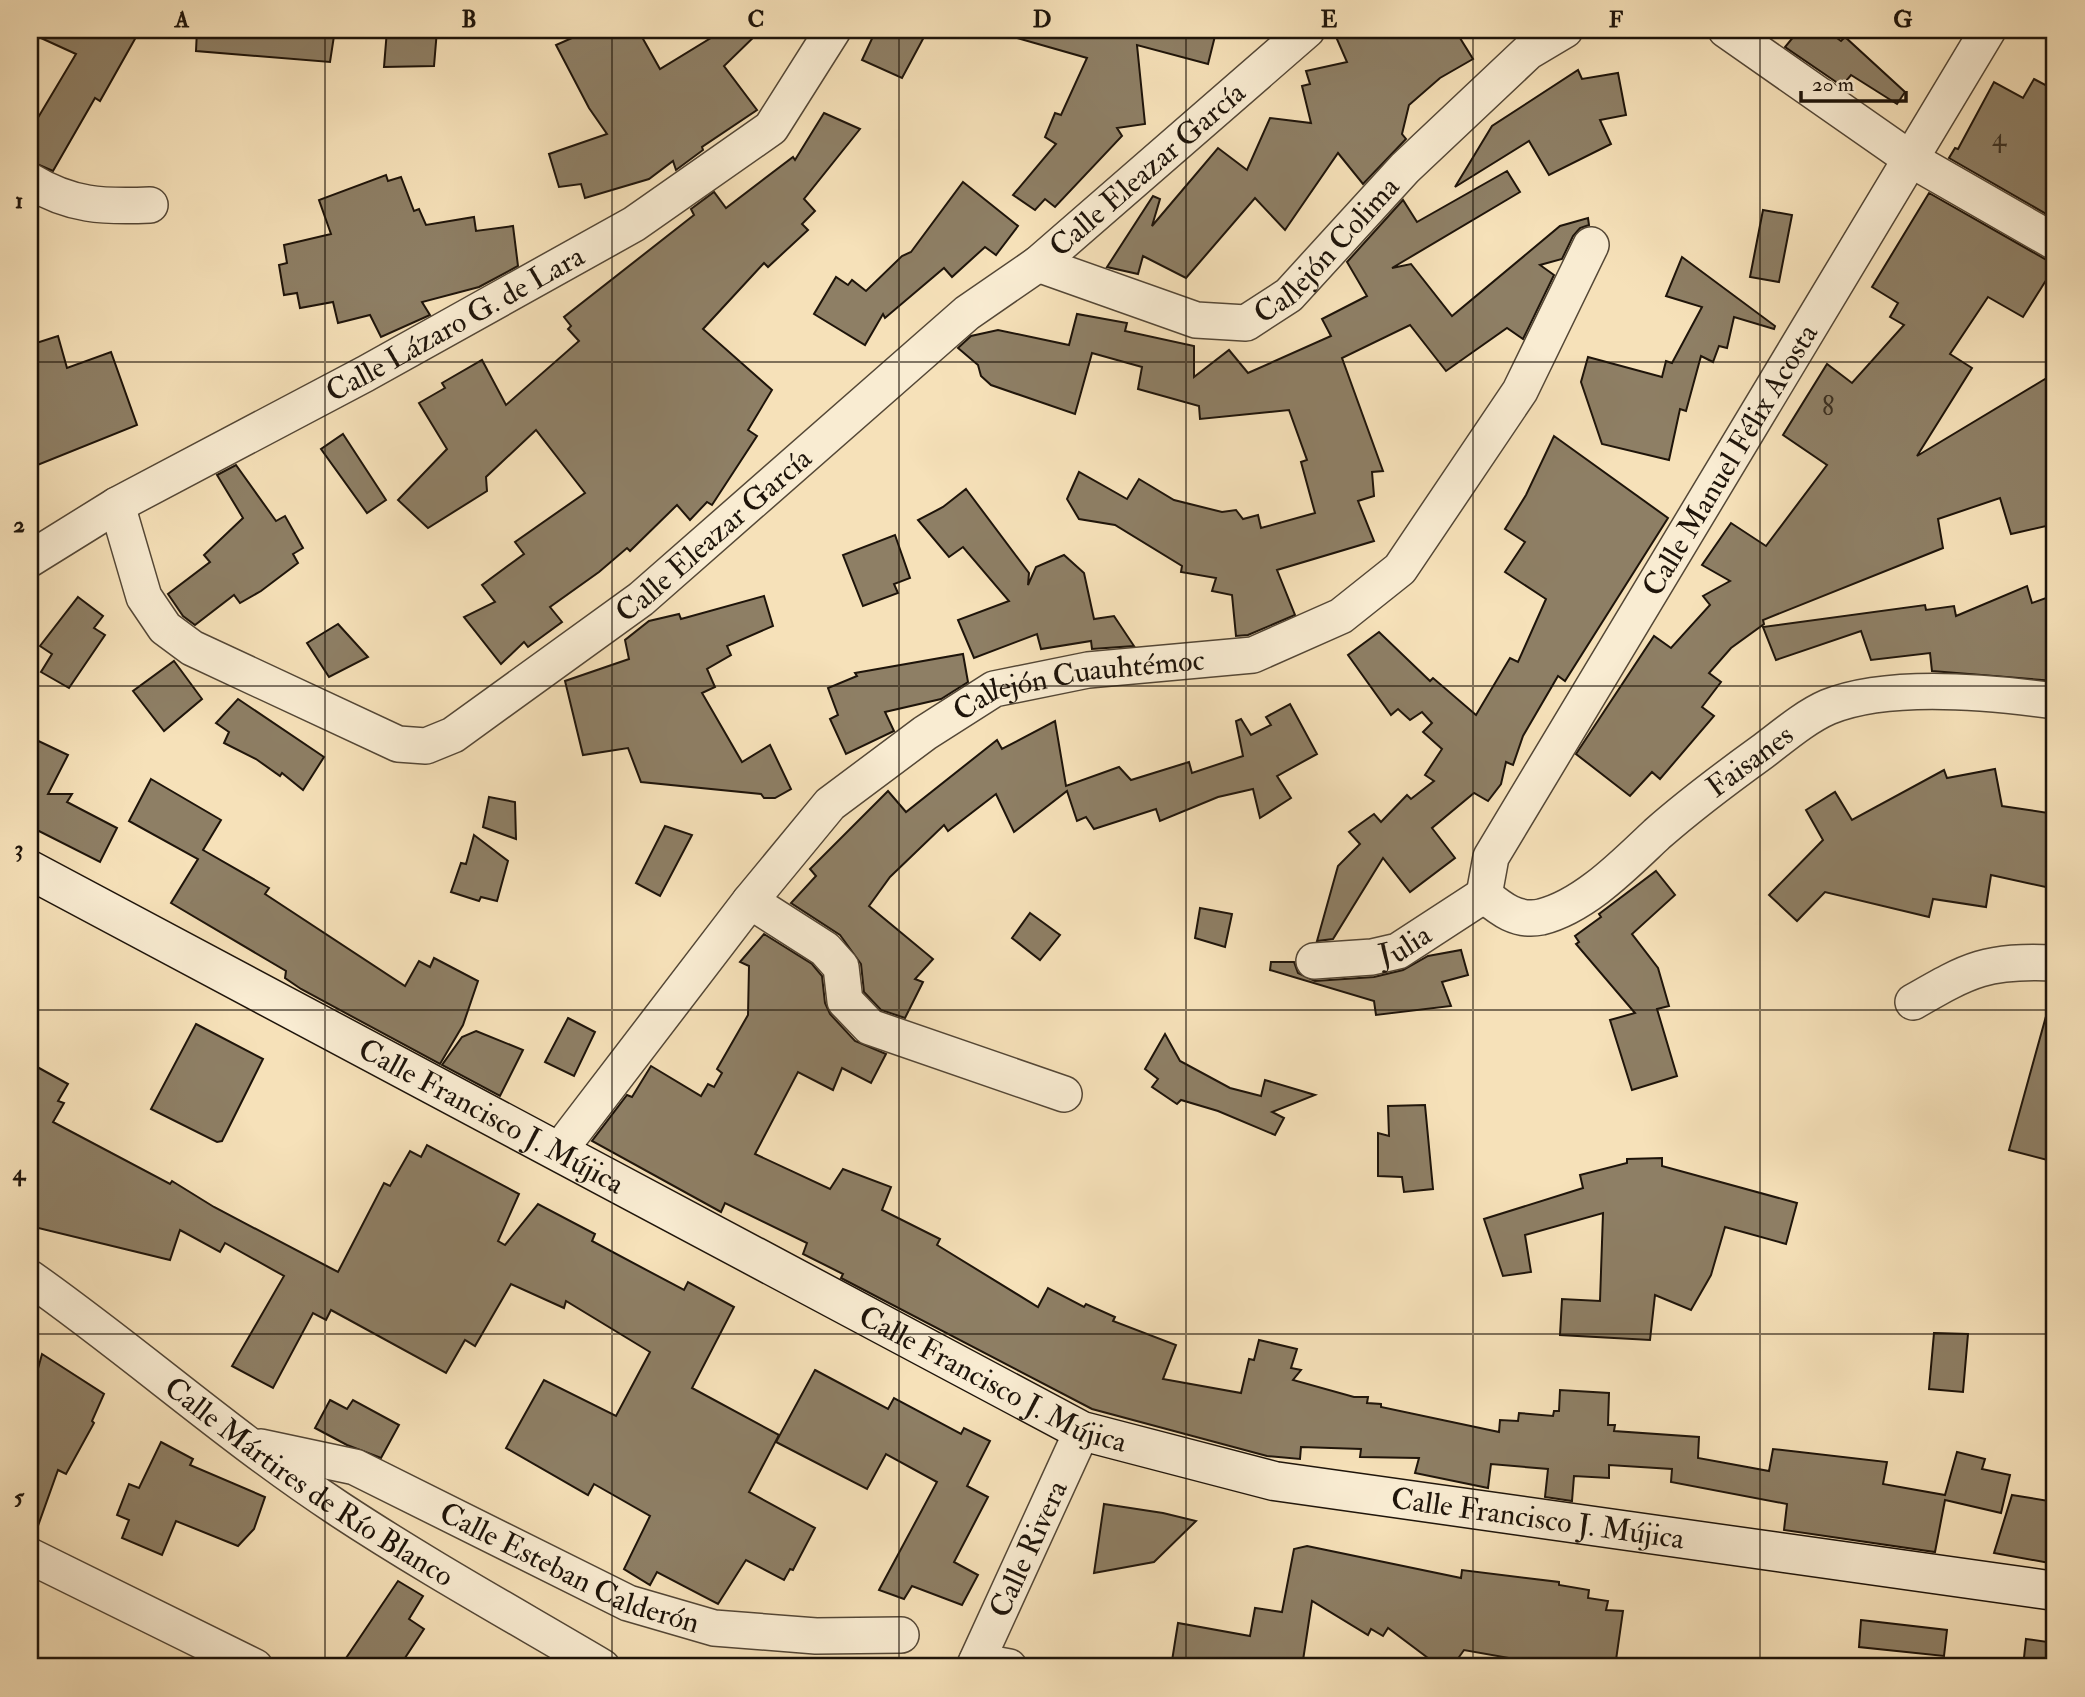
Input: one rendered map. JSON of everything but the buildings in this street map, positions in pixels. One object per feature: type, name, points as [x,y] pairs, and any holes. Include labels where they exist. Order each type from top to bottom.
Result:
[{"type":"street","name":"Calle Lázaro G. de Lara","points":[[30,559],[117,505],[365,374],[634,224],[771,128],[833,30]]},
{"type":"street","name":"Calle Eleazar García","points":[[117,505],[144,597],[165,628],[192,648],[398,744],[426,747],[453,735],[641,599],[967,313],[1038,264],[1307,30]]},
{"type":"street","name":"Callejón Colima","points":[[1038,264],[1196,320],[1246,323],[1289,295],[1405,168],[1528,52],[1565,30]]},
{"type":"street","points":[[1726,30],[1912,160],[2055,242]]},
{"type":"street","name":"Calle Manuel Félix Acosta","points":[[1484,895],[1491,857],[1912,160],[1987,30]]},
{"type":"street","points":[[30,181],[57,197],[104,207],[150,205]]},
{"type":"street","name":"Callejón Cuauhtémoc","points":[[558,1152],[750,901],[830,804],[925,733],[994,690],[1088,670],[1253,654],[1341,616],[1399,569],[1520,391],[1591,245]]},
{"type":"street","name":"Faisanes","points":[[1484,895],[1508,915],[1539,917],[1576,901],[1626,863],[1687,808],[1825,708],[1861,696],[2007,694],[2055,701]]},
{"type":"street","name":"Calle Francisco J. Mújica","points":[[30,870],[1082,1431],[1274,1481],[2055,1591]]},
{"type":"street","name":"Julia","points":[[1314,961],[1398,951],[1484,895]]},
{"type":"street","points":[[750,901],[825,949],[841,967],[845,1000],[870,1027],[1064,1094]]},
{"type":"street","points":[[1913,1002],[1966,971],[2010,961],[2055,963]]},
{"type":"street","name":"Calle Mártires de Río Blanco","points":[[30,1278],[104,1330],[251,1445],[338,1508],[602,1667]]},
{"type":"street","name":"Calle Rivera","points":[[987,1665],[1082,1431]]},
{"type":"street","name":"Calle Esteban Calderón","points":[[251,1445],[355,1466],[628,1603],[714,1628],[816,1636],[901,1635]]},
{"type":"street","points":[[30,1556],[255,1667]]}]
